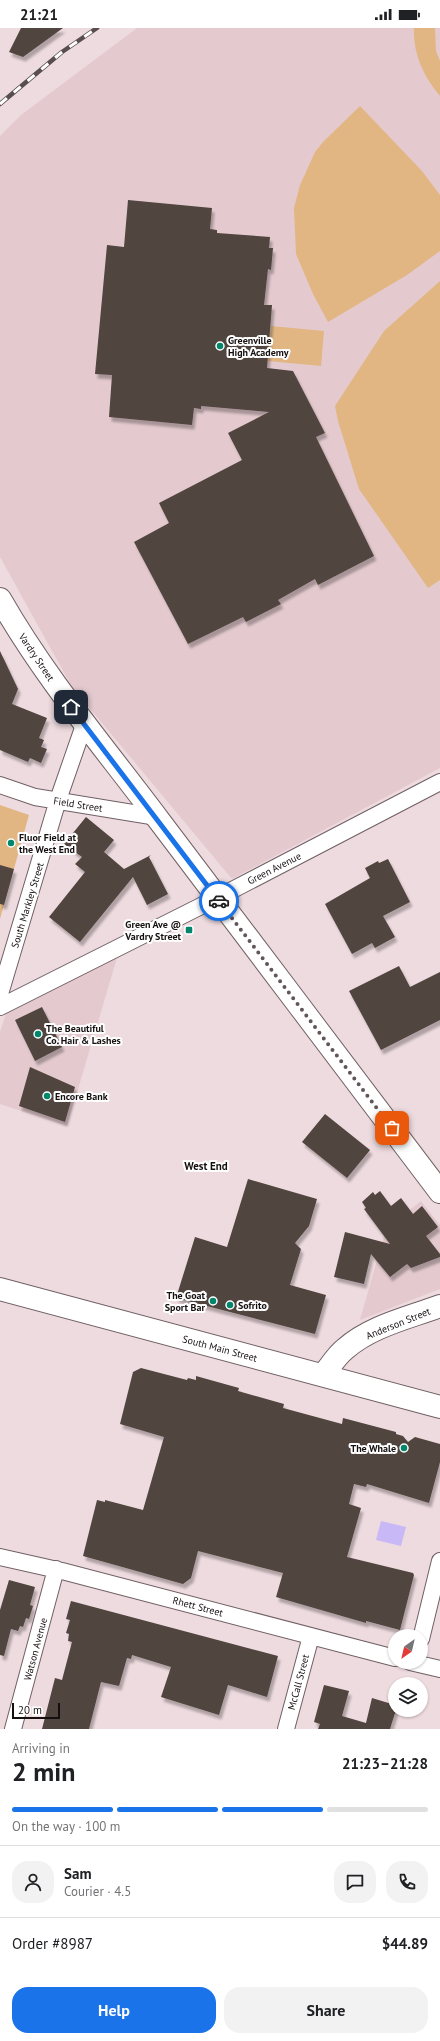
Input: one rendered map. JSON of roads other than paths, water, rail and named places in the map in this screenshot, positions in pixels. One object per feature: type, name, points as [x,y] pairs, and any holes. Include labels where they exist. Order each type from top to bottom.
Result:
[{"type":"street","name":"Vardry Street","points":[[0,599],[26,642],[84,725],[157,817],[216,898],[440,1192]]},
{"type":"street","name":"South Markley Street","points":[[0,994],[58,800],[84,725]]},
{"type":"street","name":"Green Avenue","points":[[0,1007],[216,898],[440,782]]},
{"type":"street","name":"Field Street","points":[[0,785],[35,797],[157,817]]},
{"type":"street","name":"South Main Street","points":[[0,1289],[440,1407]]},
{"type":"street","name":"Anderson Street","points":[[322,1375],[344,1350],[374,1330],[440,1306]]},
{"type":"street","name":"Rhett Street","points":[[0,1557],[56,1569],[388,1656]]},
{"type":"street","points":[[423,1629],[440,1561]]},
{"type":"street","name":"Watson Avenue","points":[[13,1729],[56,1569]]},
{"type":"street","name":"McCall Street","points":[[286,1729],[311,1636]]},
{"type":"street","points":[[428,1666],[440,1670]]},
{"type":"railway","points":[[0,104],[62,52],[97,28]]},
{"type":"place","name":"Greenville High Academy","points":[[220,346]]},
{"type":"place","name":"Fluor Field at the West End","points":[[11,843]]},
{"type":"place","name":"Green Ave @ Vardry Street","points":[[189,930]]},
{"type":"place","name":"The Beautiful Co. Hair & Lashes","points":[[38,1034]]},
{"type":"place","name":"Encore Bank","points":[[47,1096]]},
{"type":"place","name":"The Goat Sport Bar","points":[[213,1301]]},
{"type":"place","name":"Sofrito","points":[[230,1305]]},
{"type":"place","name":"The Whale","points":[[404,1448]]},
{"type":"district","name":"West End","points":[[206,1166]]}]
